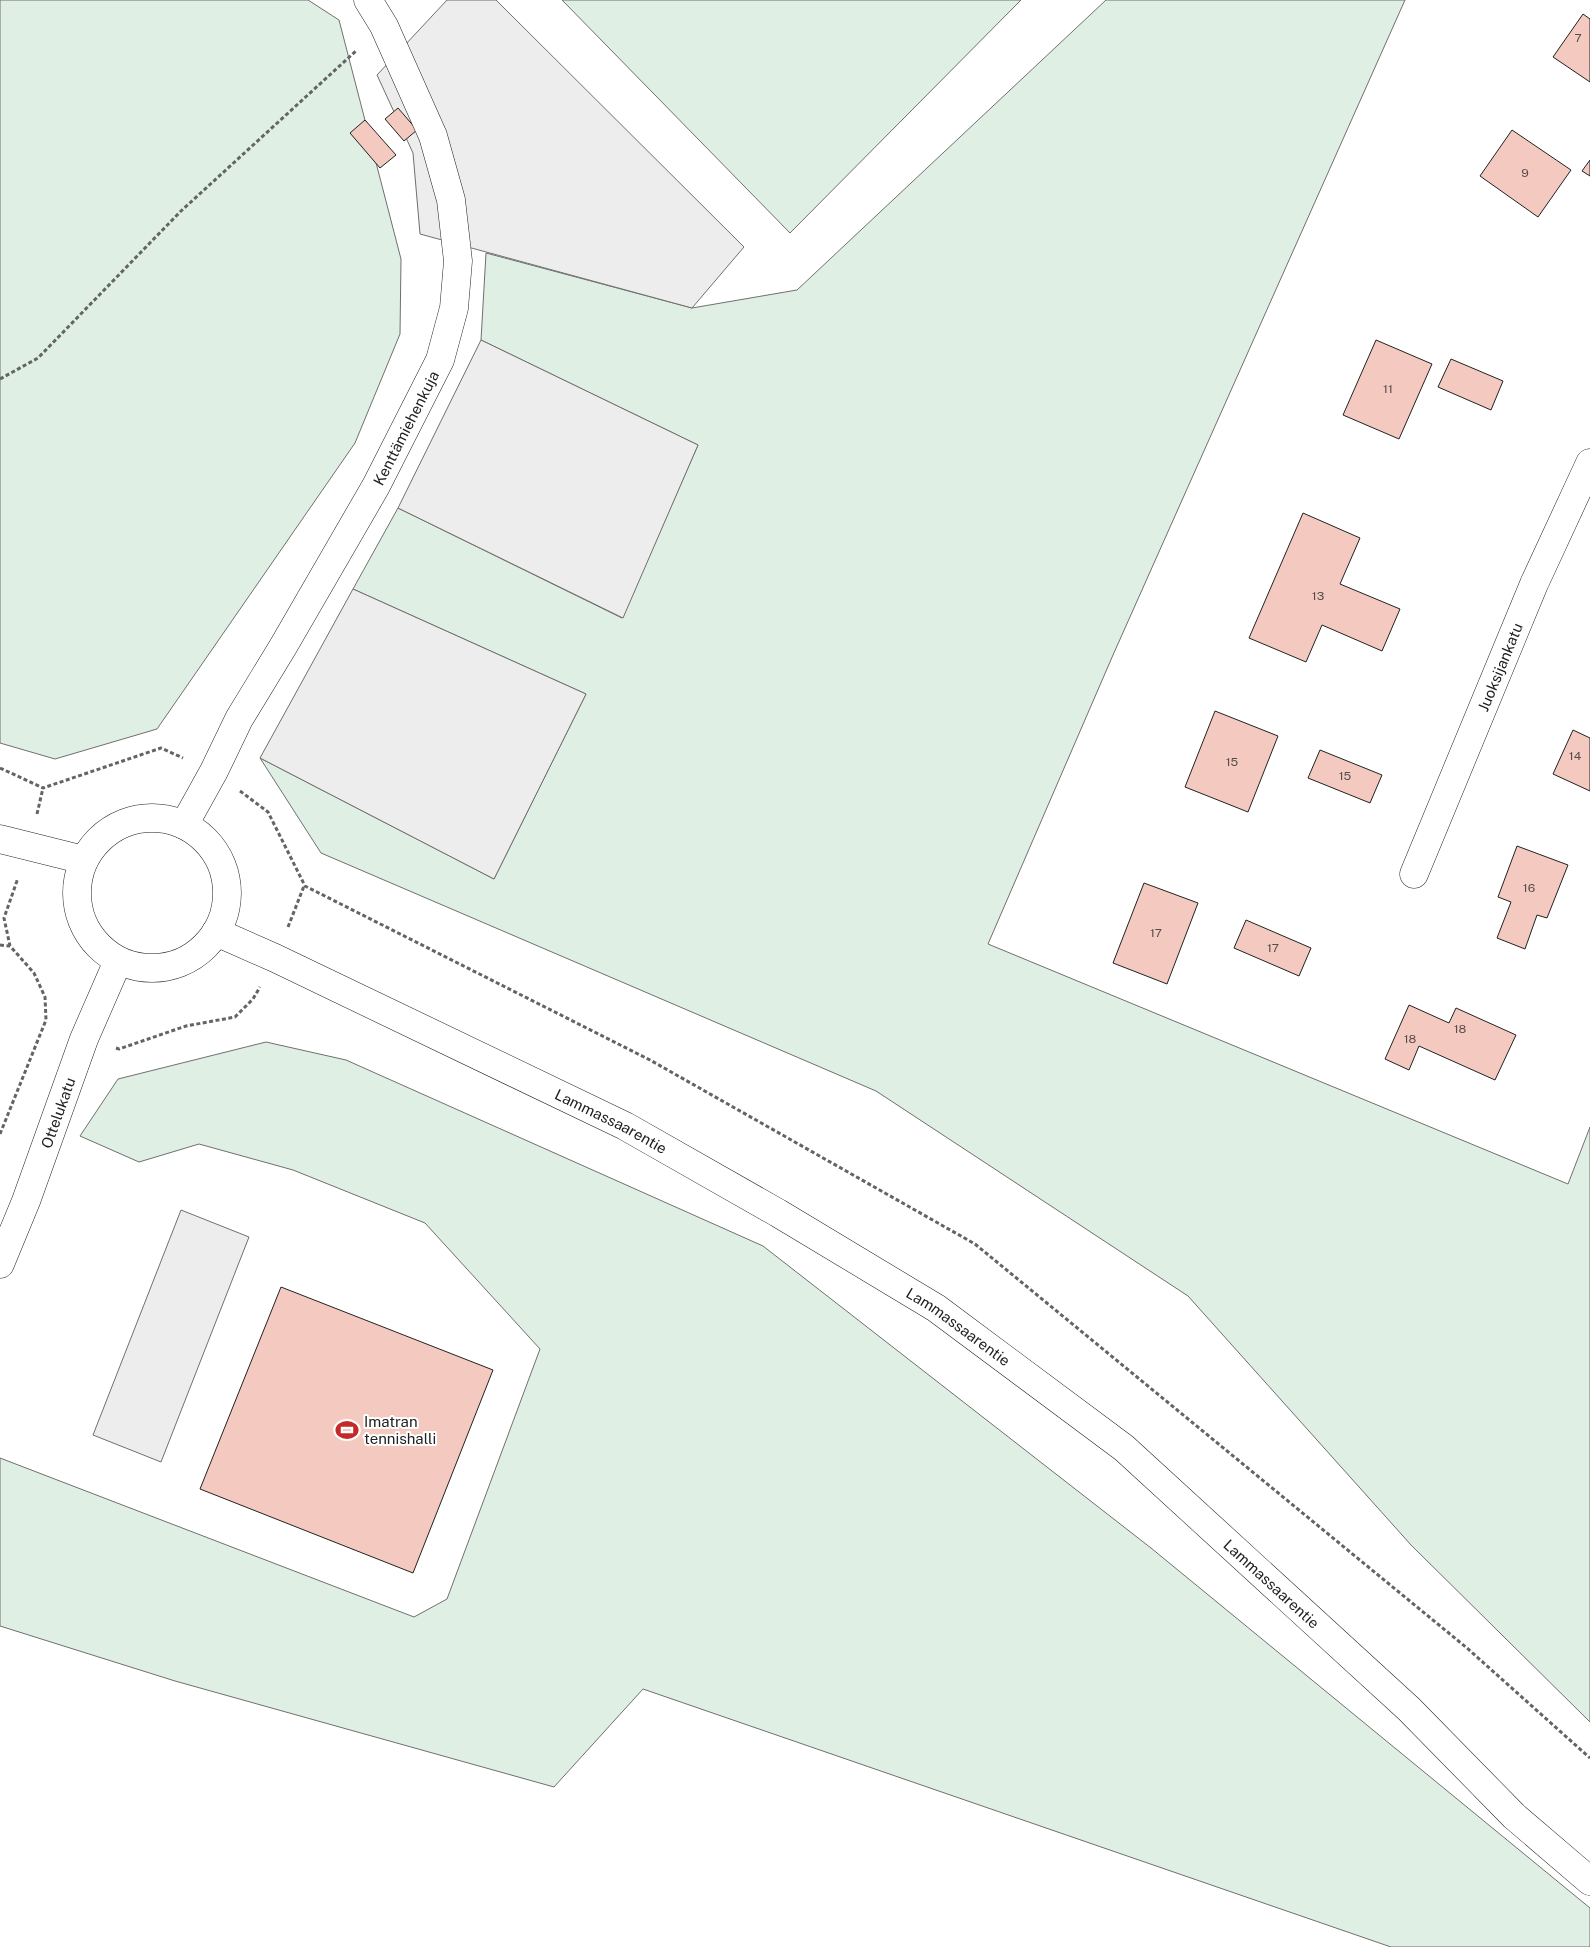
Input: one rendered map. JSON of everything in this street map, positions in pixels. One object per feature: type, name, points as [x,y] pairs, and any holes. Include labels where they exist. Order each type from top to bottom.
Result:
[{"type":"street","name":"Kenttämiehenkuja","points":[[184,825],[214,771],[239,719],[376,486],[440,360],[454,308],[458,260],[451,200],[433,136],[384,26],[368,0]]},
{"type":"street","name":"Juoksijankatu","points":[[1414,874],[1534,584],[1590,463]]},
{"type":"street","points":[[156,817],[184,825],[202,836],[216,852],[224,871],[227,892],[225,913],[216,932],[198,953],[172,966],[145,968],[118,961],[95,943],[80,917],[76,888],[84,860],[102,837],[127,821],[156,817]]},
{"type":"street","points":[[0,839],[84,860]]},
{"type":"street","name":"Lammassaarentie","points":[[216,932],[275,958],[625,1126],[778,1213],[936,1308],[1124,1448],[1409,1709],[1514,1816],[1590,1881]]},
{"type":"street","name":"Ottelukatu","points":[[0,1264],[26,1201],[84,1039],[118,961]]},
{"type":"path","points":[[0,379],[38,358],[181,211],[384,26]]},
{"type":"path","points":[[0,768],[44,788],[161,748],[214,771],[268,812],[305,886],[650,1060],[975,1244],[1467,1648],[1590,1758]]},
{"type":"path","points":[[0,1134],[46,1020],[45,997],[34,972],[10,946],[4,918],[28,846],[44,788]]},
{"type":"path","points":[[84,1039],[119,1049],[186,1026],[235,1017],[253,999],[275,958],[305,886]]},
{"type":"path","points":[[0,945],[10,946]]},
{"type":"green space","points":[[0,0],[308,0],[339,20],[401,259],[400,334],[355,443],[157,729],[55,759],[0,743]]},
{"type":"green space","points":[[562,0],[1021,0],[790,233]]},
{"type":"green space","points":[[1106,0],[1405,0],[1113,655],[988,944],[1568,1184],[1590,1127],[1590,1722],[1411,1545],[1188,1296],[876,1091],[321,853],[260,758],[494,879],[586,694],[353,589],[398,508],[622,618],[698,445],[481,340],[486,253],[692,308],[797,290]]},
{"type":"green space","points":[[266,1042],[346,1060],[763,1246],[1151,1548],[1590,1908],[1590,1947],[1391,1947],[643,1689],[554,1787],[175,1681],[0,1626],[0,1458],[414,1617],[447,1599],[540,1349],[425,1223],[293,1170],[199,1144],[139,1162],[80,1136],[118,1079]]},
{"type":"shaded area","points":[[447,0],[496,0],[744,247],[692,308],[420,234],[413,153],[377,75]]},
{"type":"shaded area","points":[[481,340],[698,445],[623,618],[398,508]]},
{"type":"shaded area","points":[[353,589],[586,694],[494,879],[260,758]]},
{"type":"shaded area","points":[[181,1210],[249,1237],[161,1462],[93,1435]]},
{"type":"building","points":[[1583,14],[1590,19],[1590,82],[1553,57]]},
{"type":"building","points":[[398,108],[417,130],[404,141],[385,119]]},
{"type":"building","points":[[365,120],[396,155],[380,168],[350,133]]},
{"type":"building","points":[[1512,130],[1571,170],[1538,217],[1480,176]]},
{"type":"building","points":[[1590,160],[1590,176],[1582,171]]},
{"type":"building","points":[[1376,340],[1432,364],[1399,439],[1343,415]]},
{"type":"building","points":[[1451,359],[1503,381],[1491,410],[1438,387]]},
{"type":"building","points":[[1303,513],[1360,538],[1340,584],[1400,609],[1382,651],[1322,625],[1306,662],[1249,638]]},
{"type":"building","points":[[1215,711],[1278,736],[1248,812],[1185,787]]},
{"type":"building","points":[[1573,730],[1590,738],[1590,791],[1553,774]]},
{"type":"building","points":[[1320,750],[1382,775],[1370,803],[1308,778]]},
{"type":"building","points":[[1517,846],[1568,865],[1547,918],[1537,915],[1525,949],[1497,938],[1511,902],[1498,897]]},
{"type":"building","points":[[1144,883],[1198,903],[1167,984],[1113,963]]},
{"type":"building","points":[[1246,920],[1311,948],[1299,976],[1234,948]]},
{"type":"building","points":[[1409,1005],[1449,1023],[1456,1008],[1516,1035],[1495,1080],[1419,1046],[1409,1070],[1385,1059]]},
{"type":"building","name":"Imatran tennishalli","points":[[281,1287],[493,1370],[413,1573],[200,1489]]},
{"type":"place","name":"Imatran tennishalli","points":[[347,1430]]}]
